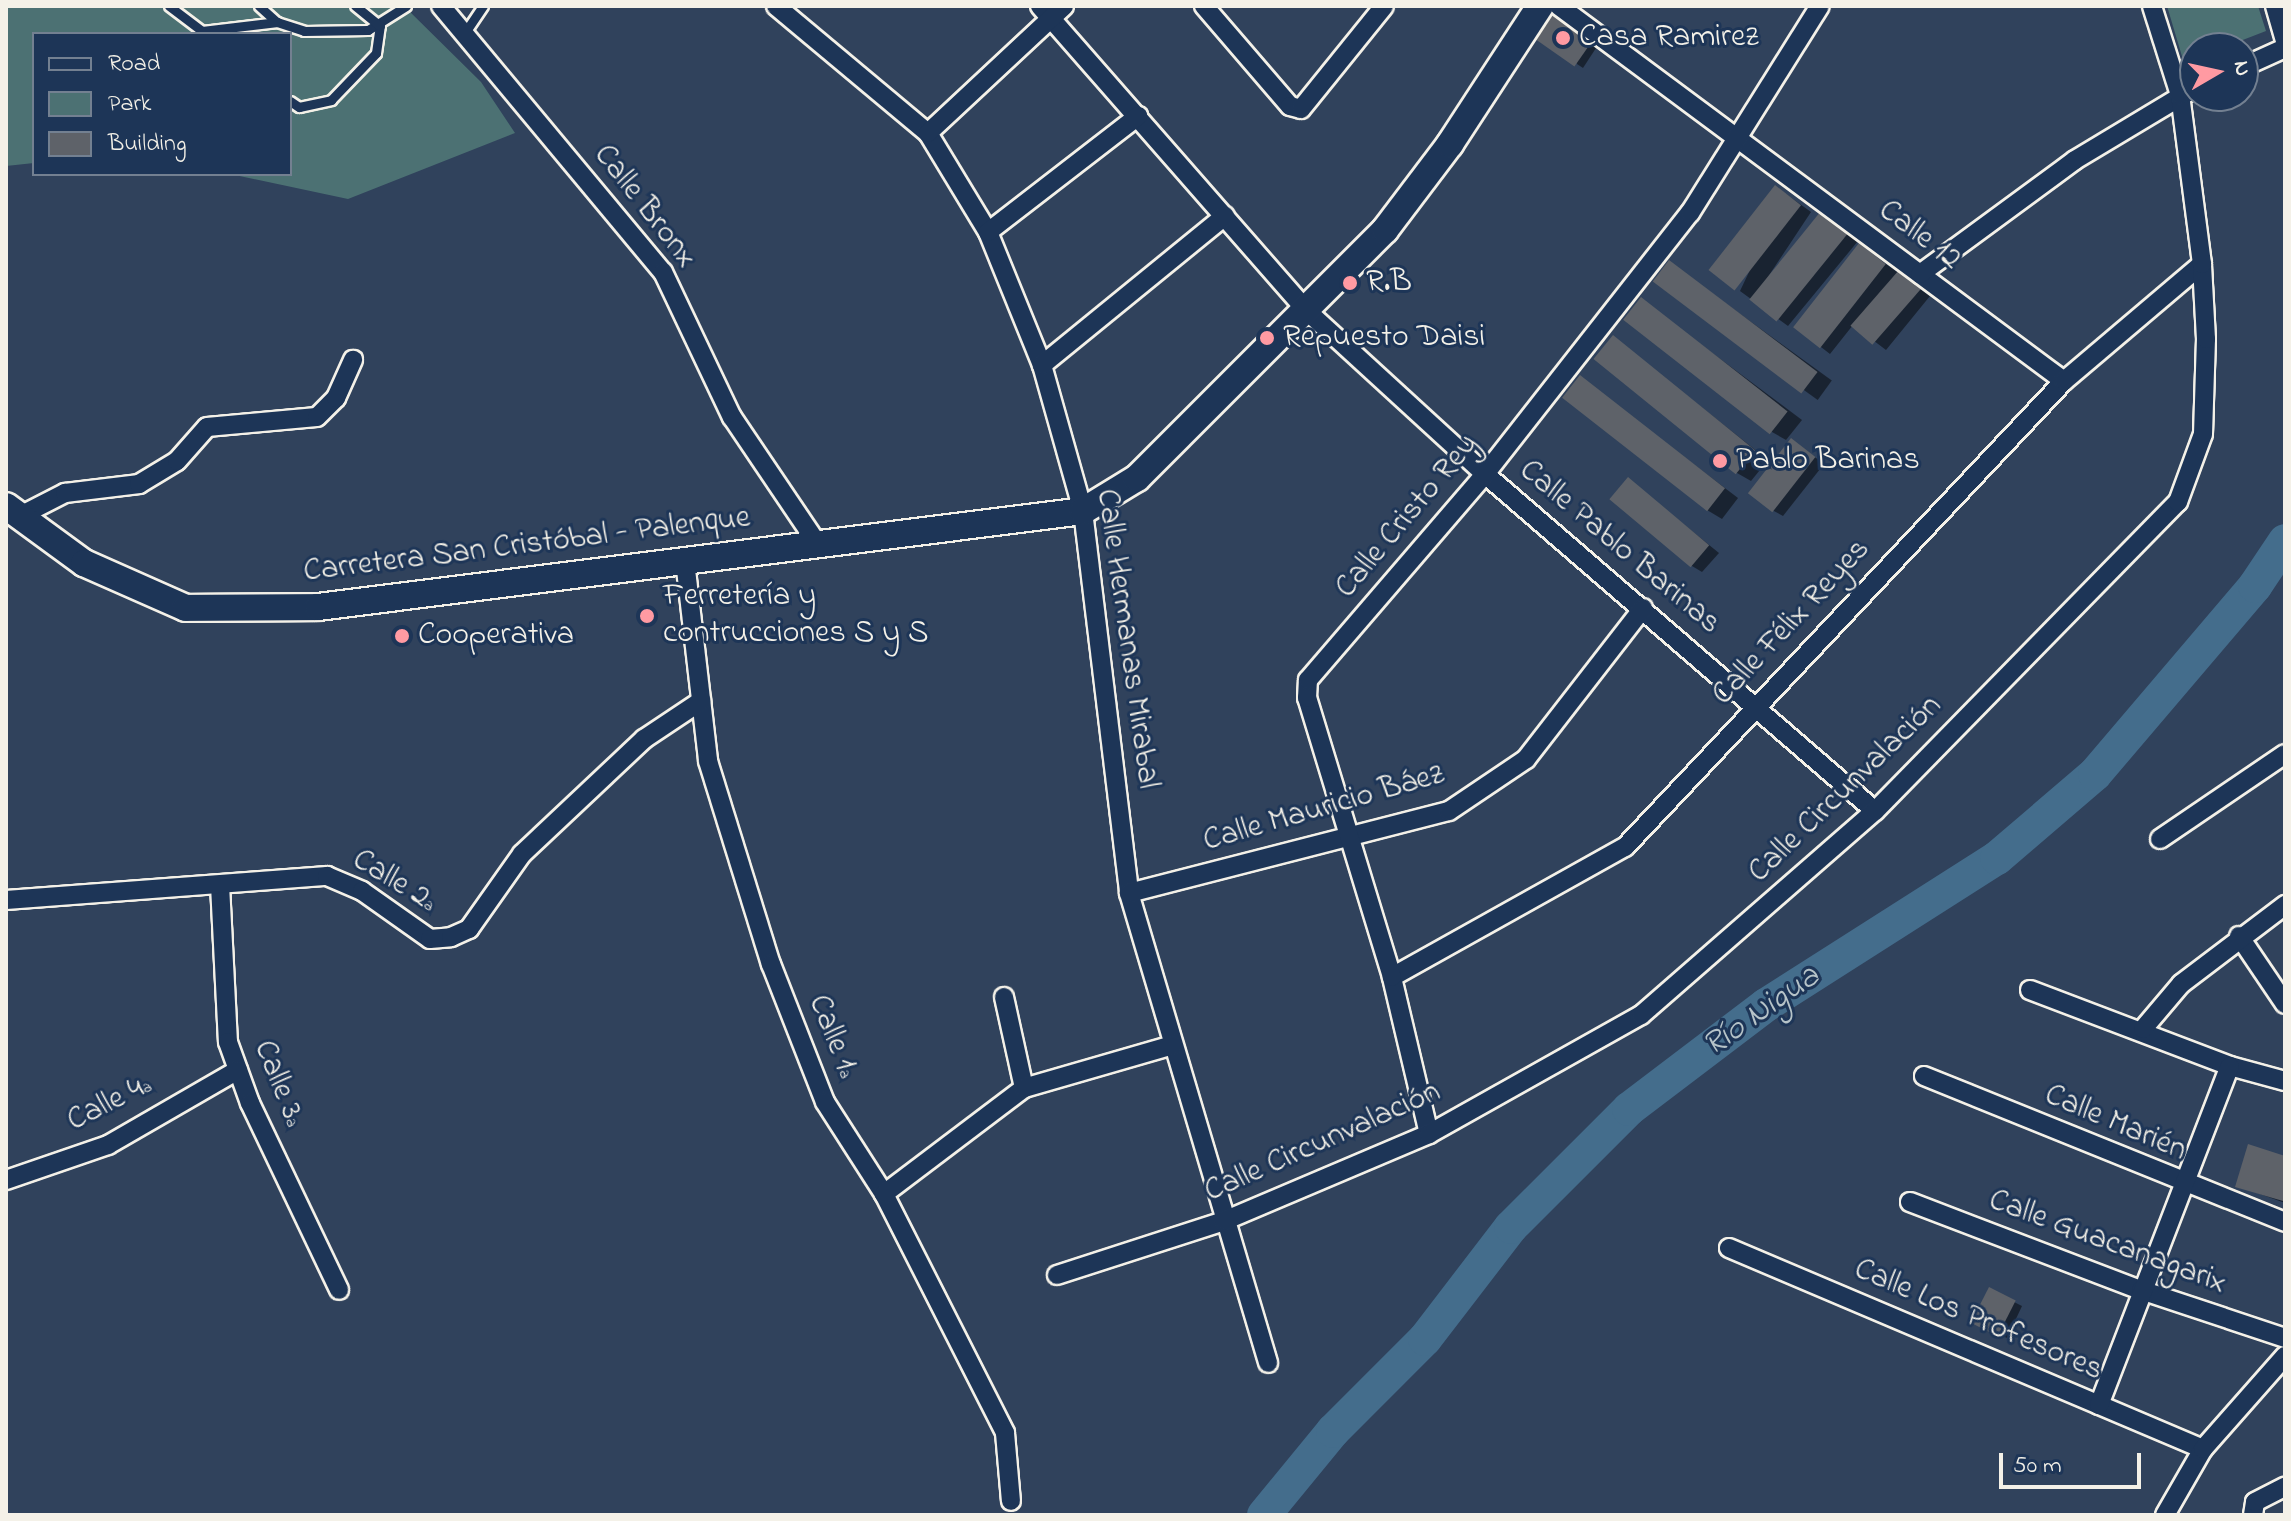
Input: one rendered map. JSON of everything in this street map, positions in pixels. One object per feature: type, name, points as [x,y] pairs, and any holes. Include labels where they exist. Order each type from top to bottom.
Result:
[{"type":"main road","points":[[1083,511],[1137,478],[1385,230],[1450,144],[1540,6]]},
{"type":"main road","name":"Carretera San Cristóbal - Palenque","points":[[13,511],[84,563],[186,608],[318,607],[1083,511]]},
{"type":"street","name":"Calle Bronx","points":[[441,6],[663,272],[732,417],[819,546]]},
{"type":"street","name":"Calle Hermanas Mirabal","points":[[776,6],[928,133],[988,232],[1042,365],[1083,511],[1129,893],[1268,1363]]},
{"type":"street","points":[[1204,6],[1290,106],[1301,109],[1384,6]]},
{"type":"street","name":"Calle 12","points":[[1559,6],[2064,381]]},
{"type":"street","name":"Calle Cristo Rey","points":[[1429,1134],[1392,977],[1307,698],[1308,680],[1485,474],[1690,213],[1820,6]]},
{"type":"street","name":"Calle Circunvalación","points":[[2152,6],[2179,72]]},
{"type":"street","points":[[2275,6],[2285,41]]},
{"type":"street","points":[[928,133],[1051,10]]},
{"type":"street","name":"Calle Pablo Barinas","points":[[1051,10],[1138,116],[1307,311],[1485,474],[1875,811]]},
{"type":"street","points":[[2259,60],[2285,48]]},
{"type":"street","points":[[1920,274],[2075,160],[2179,96]]},
{"type":"street","name":"Calle Circunvalación","points":[[1057,1275],[1224,1221],[1429,1134],[1641,1015],[1875,811],[2178,502],[2203,434],[2202,264],[2189,112]]},
{"type":"street","points":[[988,232],[1138,116]]},
{"type":"street","points":[[1042,365],[1225,216]]},
{"type":"street","name":"Calle Félix Reyes","points":[[1392,977],[1625,847],[2064,381],[2202,264]]},
{"type":"street","points":[[13,511],[65,493],[139,484],[177,461],[207,427],[317,417],[336,398],[353,360]]},
{"type":"street","name":"Calle 1ª","points":[[685,561],[708,761],[771,964],[825,1102],[884,1194],[1005,1433],[1011,1501]]},
{"type":"street","name":"Calle Mauricio Báez","points":[[1129,893],[1449,811],[1526,759],[1643,608]]},
{"type":"street","name":"Calle 2ª","points":[[6,900],[327,876],[362,891],[430,939],[451,937],[469,929],[522,854],[555,822],[644,739],[701,701]]},
{"type":"street","points":[[2160,839],[2283,761]]},
{"type":"street","name":"Calle 3ª","points":[[220,885],[228,1042],[339,1290]]},
{"type":"street","points":[[2143,1029],[2181,984],[2239,936],[2285,905]]},
{"type":"street","points":[[2239,936],[2285,1004]]},
{"type":"street","points":[[2030,990],[2143,1029],[2230,1066],[2285,1081]]},
{"type":"street","points":[[1004,997],[1024,1088]]},
{"type":"street","points":[[884,1194],[1024,1088],[1173,1045]]},
{"type":"street","points":[[2099,1405],[2230,1066]]},
{"type":"street","name":"Calle 4ª","points":[[6,1180],[108,1145],[238,1070]]},
{"type":"street","name":"Calle Marién","points":[[1924,1076],[2183,1185],[2285,1222]]},
{"type":"street","name":"Calle Guacanagarix","points":[[1910,1202],[2141,1290],[2285,1338]]},
{"type":"street","name":"Calle Los Profesores","points":[[1729,1248],[2203,1449]]},
{"type":"street","points":[[2165,1515],[2203,1449],[2285,1356]]},
{"type":"street","points":[[2253,1515],[2255,1502],[2285,1487]]},
{"type":"lane","points":[[169,6],[203,32]]},
{"type":"lane","points":[[259,6],[277,22],[304,31],[380,26],[406,6]]},
{"type":"lane","points":[[355,6],[380,26]]},
{"type":"lane","points":[[464,34],[483,6]]},
{"type":"lane","points":[[217,32],[255,29],[277,22]]},
{"type":"lane","points":[[292,102],[299,107],[331,100],[376,53],[380,26]]},
{"type":"green space","points":[[6,6],[404,6],[481,82],[515,133],[348,199],[239,176],[292,176],[292,32],[32,32],[32,163],[6,166]]},
{"type":"green space","points":[[2167,6],[2258,6],[2266,31],[2259,34],[2179,32],[2179,46]]},
{"type":"building","name":"Casa Ramirez","points":[[1551,11],[1593,40],[1574,66],[1533,37]]},
{"type":"building","points":[[1775,185],[1801,205],[1735,290],[1709,270]]},
{"type":"building","points":[[1821,211],[1848,233],[1776,322],[1749,300]]},
{"type":"building","points":[[1859,243],[1886,264],[1820,348],[1793,327]]},
{"type":"building","points":[[1669,260],[1818,372],[1801,394],[1653,282]]},
{"type":"building","points":[[1899,270],[1921,289],[1872,345],[1850,326]]},
{"type":"building","points":[[1641,297],[1788,412],[1770,434],[1623,320]]},
{"type":"building","points":[[1613,335],[1755,450],[1736,474],[1593,359]]},
{"type":"building","points":[[1580,375],[1725,488],[1707,511],[1562,398]]},
{"type":"building","points":[[1791,438],[1815,457],[1772,512],[1748,493]]},
{"type":"building","points":[[1628,477],[1709,545],[1691,567],[1609,499]]},
{"type":"building","points":[[2248,1144],[2285,1156],[2283,1201],[2235,1187]]},
{"type":"building","points":[[1989,1287],[2016,1301],[1998,1336],[1971,1323]]},
{"type":"waterway","name":"Río Nigua","points":[[1264,1515],[1333,1431],[1425,1339],[1511,1227],[1629,1109],[1766,1005],[1997,858],[2095,774],[2255,586],[2285,541]]},
{"type":"place","name":"Casa Ramirez","points":[[1563,38]]},
{"type":"place","name":"R.B","points":[[1350,283]]},
{"type":"place","name":"Repuesto Daisi","points":[[1267,338]]},
{"type":"place","name":"Pablo Barinas","points":[[1720,461]]},
{"type":"place","name":"Ferretería y contrucciones S y S","points":[[647,616]]},
{"type":"place","name":"Cooperativa","points":[[402,636]]}]
